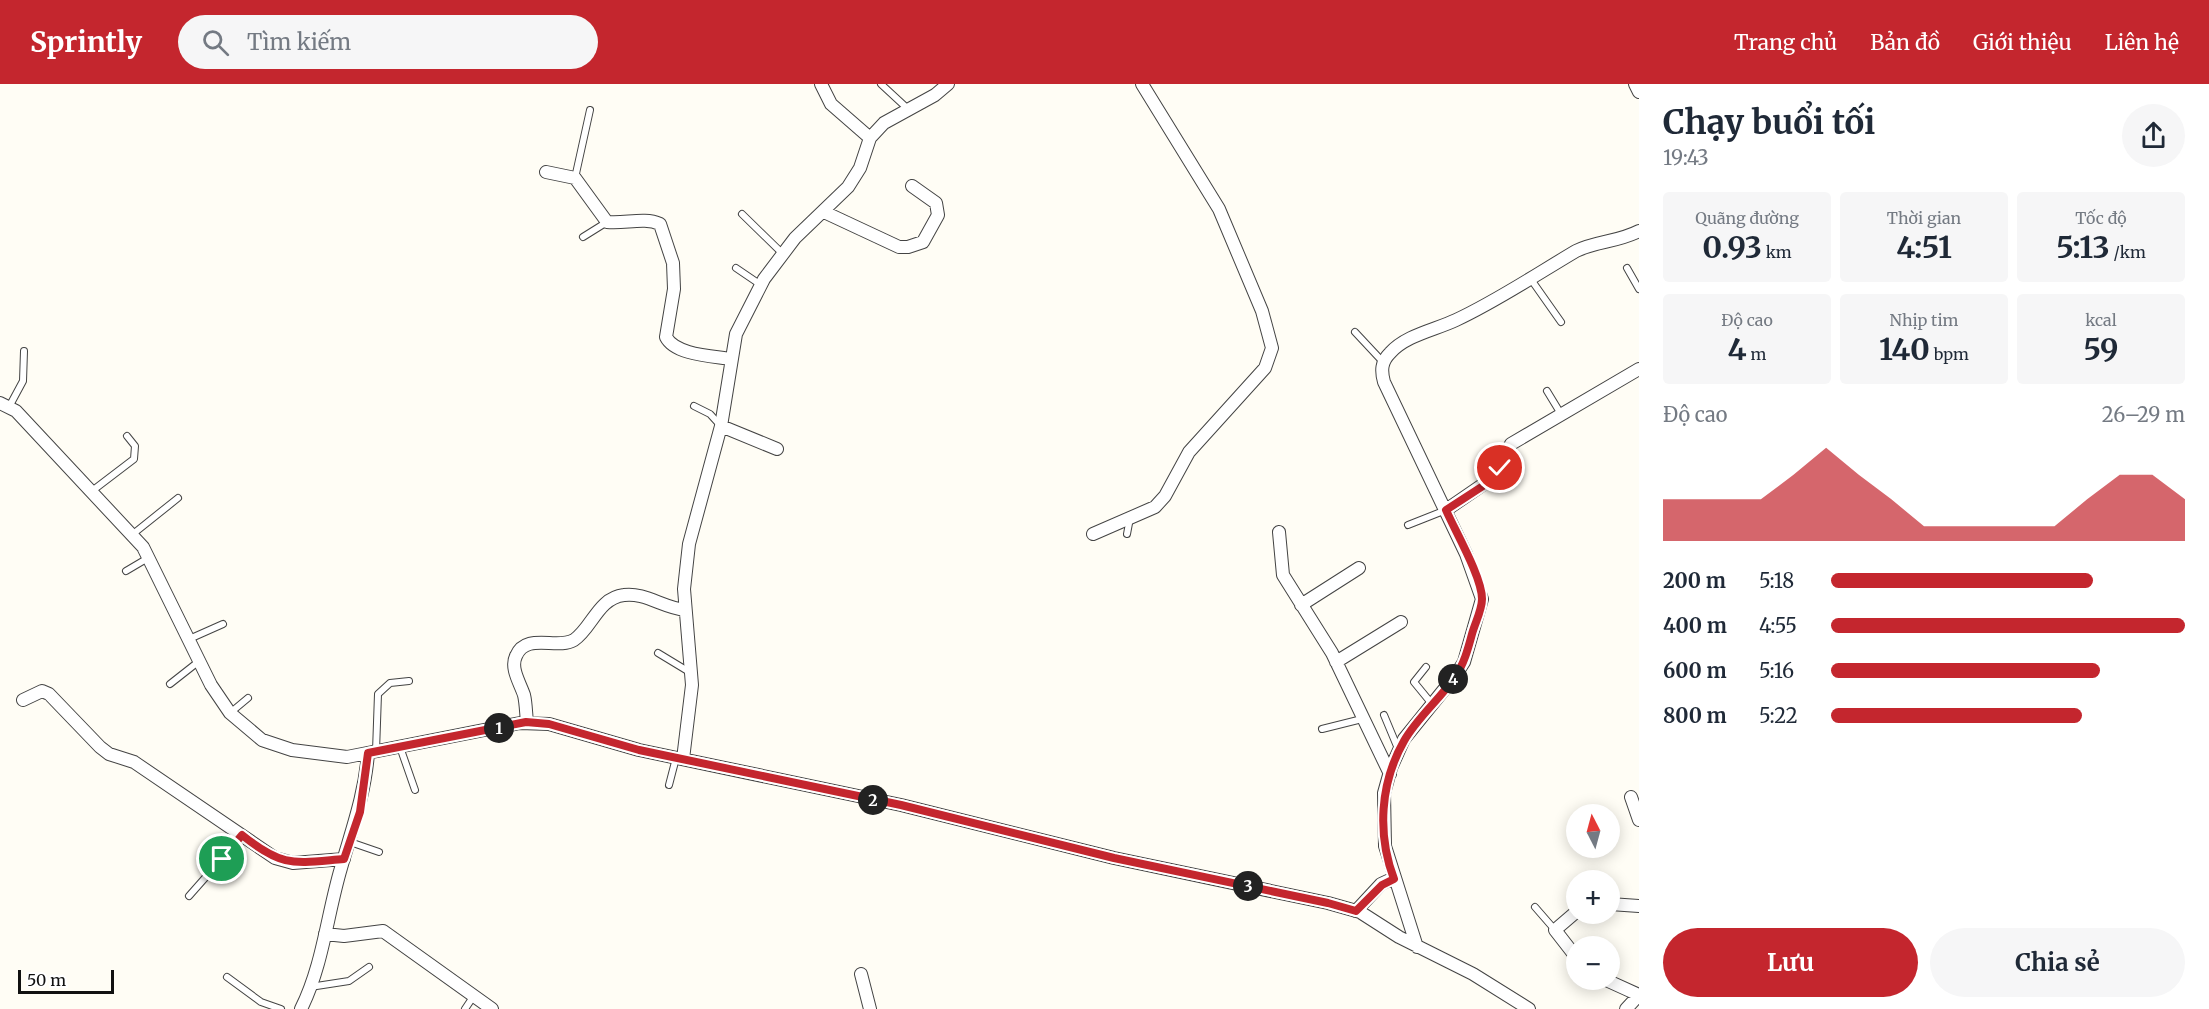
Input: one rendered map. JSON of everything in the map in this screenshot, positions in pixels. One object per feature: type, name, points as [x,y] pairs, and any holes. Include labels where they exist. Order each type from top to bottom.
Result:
[{"type":"street","points":[[821,84],[831,104],[870,138]]},
{"type":"street","points":[[679,758],[692,685],[684,589],[689,544],[720,426],[736,334],[761,285],[795,238],[848,187],[861,168],[870,138],[884,123],[935,95],[948,84]]},
{"type":"street","points":[[1094,534],[1155,507],[1165,496],[1189,452],[1265,368],[1272,348],[1262,311],[1219,209],[1142,84]]},
{"type":"street","points":[[1635,84],[1639,92]]},
{"type":"street","points":[[546,172],[575,178],[607,222],[625,224],[652,220],[660,224],[673,264],[674,289],[666,337],[669,343],[681,349],[731,359]]},
{"type":"street","points":[[824,212],[899,247],[915,246],[923,242],[938,212],[936,203],[912,186]]},
{"type":"street","points":[[1417,947],[1385,846],[1384,793],[1404,740],[1464,662],[1482,599],[1479,586],[1446,510],[1384,382],[1381,371],[1383,362],[1390,352],[1402,343],[1456,320],[1588,245],[1625,239],[1639,231]]},
{"type":"street","points":[[1446,510],[1494,477],[1511,444],[1639,369]]},
{"type":"street","points":[[4,405],[16,411],[133,534],[148,558],[198,662],[230,713],[262,740],[292,750],[346,757],[523,723],[549,724],[639,750],[901,805],[1114,858],[1328,903],[1356,911],[1417,947],[1473,974],[1529,1009]]},
{"type":"street","points":[[720,426],[777,449]]},
{"type":"street","points":[[1279,532],[1283,575],[1336,662],[1390,774]]},
{"type":"street","points":[[1301,605],[1359,568]]},
{"type":"street","points":[[523,723],[524,696],[514,658],[520,649],[531,643],[563,645],[575,639],[603,606],[621,595],[633,594],[671,608],[685,610]]},
{"type":"street","points":[[1336,662],[1401,622]]},
{"type":"street","points":[[23,700],[42,691],[49,694],[109,754],[134,762],[262,851],[284,862],[344,859]]},
{"type":"street","points":[[301,1009],[326,934],[344,859],[360,812],[372,752]]},
{"type":"street","points":[[1631,797],[1639,820]]},
{"type":"street","points":[[1356,911],[1382,885],[1394,879]]},
{"type":"street","points":[[1620,904],[1639,906]]},
{"type":"street","points":[[1566,921],[1555,930],[1566,944]]},
{"type":"street","points":[[326,934],[344,936],[383,931],[445,973],[473,998],[492,1009]]},
{"type":"street","points":[[861,974],[870,1009]]},
{"type":"street","points":[[1620,986],[1639,995],[1626,1009]]},
{"type":"lane","points":[[881,84],[909,110]]},
{"type":"lane","points":[[575,178],[590,110]]},
{"type":"lane","points":[[742,214],[783,254]]},
{"type":"lane","points":[[583,237],[607,222]]},
{"type":"lane","points":[[736,268],[761,285]]},
{"type":"lane","points":[[1627,268],[1639,289]]},
{"type":"lane","points":[[1530,278],[1561,322]]},
{"type":"lane","points":[[1355,332],[1383,362]]},
{"type":"lane","points":[[4,405],[23,381],[24,351]]},
{"type":"lane","points":[[1547,391],[1561,414]]},
{"type":"lane","points":[[694,406],[710,414],[720,426]]},
{"type":"lane","points":[[92,491],[134,459],[135,446],[127,436]]},
{"type":"lane","points":[[133,534],[178,498]]},
{"type":"lane","points":[[1408,525],[1446,510]]},
{"type":"lane","points":[[1127,534],[1131,518]]},
{"type":"lane","points":[[126,571],[148,558]]},
{"type":"lane","points":[[187,640],[223,624]]},
{"type":"lane","points":[[658,653],[691,674]]},
{"type":"lane","points":[[170,684],[198,662]]},
{"type":"lane","points":[[1426,667],[1414,682],[1433,705]]},
{"type":"lane","points":[[372,752],[378,694],[390,683],[408,681]]},
{"type":"lane","points":[[230,713],[248,698]]},
{"type":"lane","points":[[1384,715],[1399,751]]},
{"type":"lane","points":[[1322,729],[1362,719]]},
{"type":"lane","points":[[399,746],[415,790]]},
{"type":"lane","points":[[669,785],[679,758]]},
{"type":"lane","points":[[189,896],[242,835]]},
{"type":"lane","points":[[350,842],[379,852]]},
{"type":"lane","points":[[1535,907],[1555,930]]},
{"type":"lane","points":[[309,987],[349,981],[369,967]]},
{"type":"lane","points":[[227,977],[261,1002],[281,1009]]},
{"type":"lane","points":[[465,1009],[473,998]]},
{"type":"route","points":[[222,859],[242,835],[262,851],[284,862],[344,859],[360,812],[368,753],[526,722],[549,724],[639,750],[791,784],[901,805],[1114,858],[1328,903],[1356,911],[1369,895],[1394,879],[1385,846],[1384,820],[1384,793],[1391,768],[1404,740],[1464,662],[1482,599],[1479,586],[1446,510],[1486,484],[1500,468]]}]
